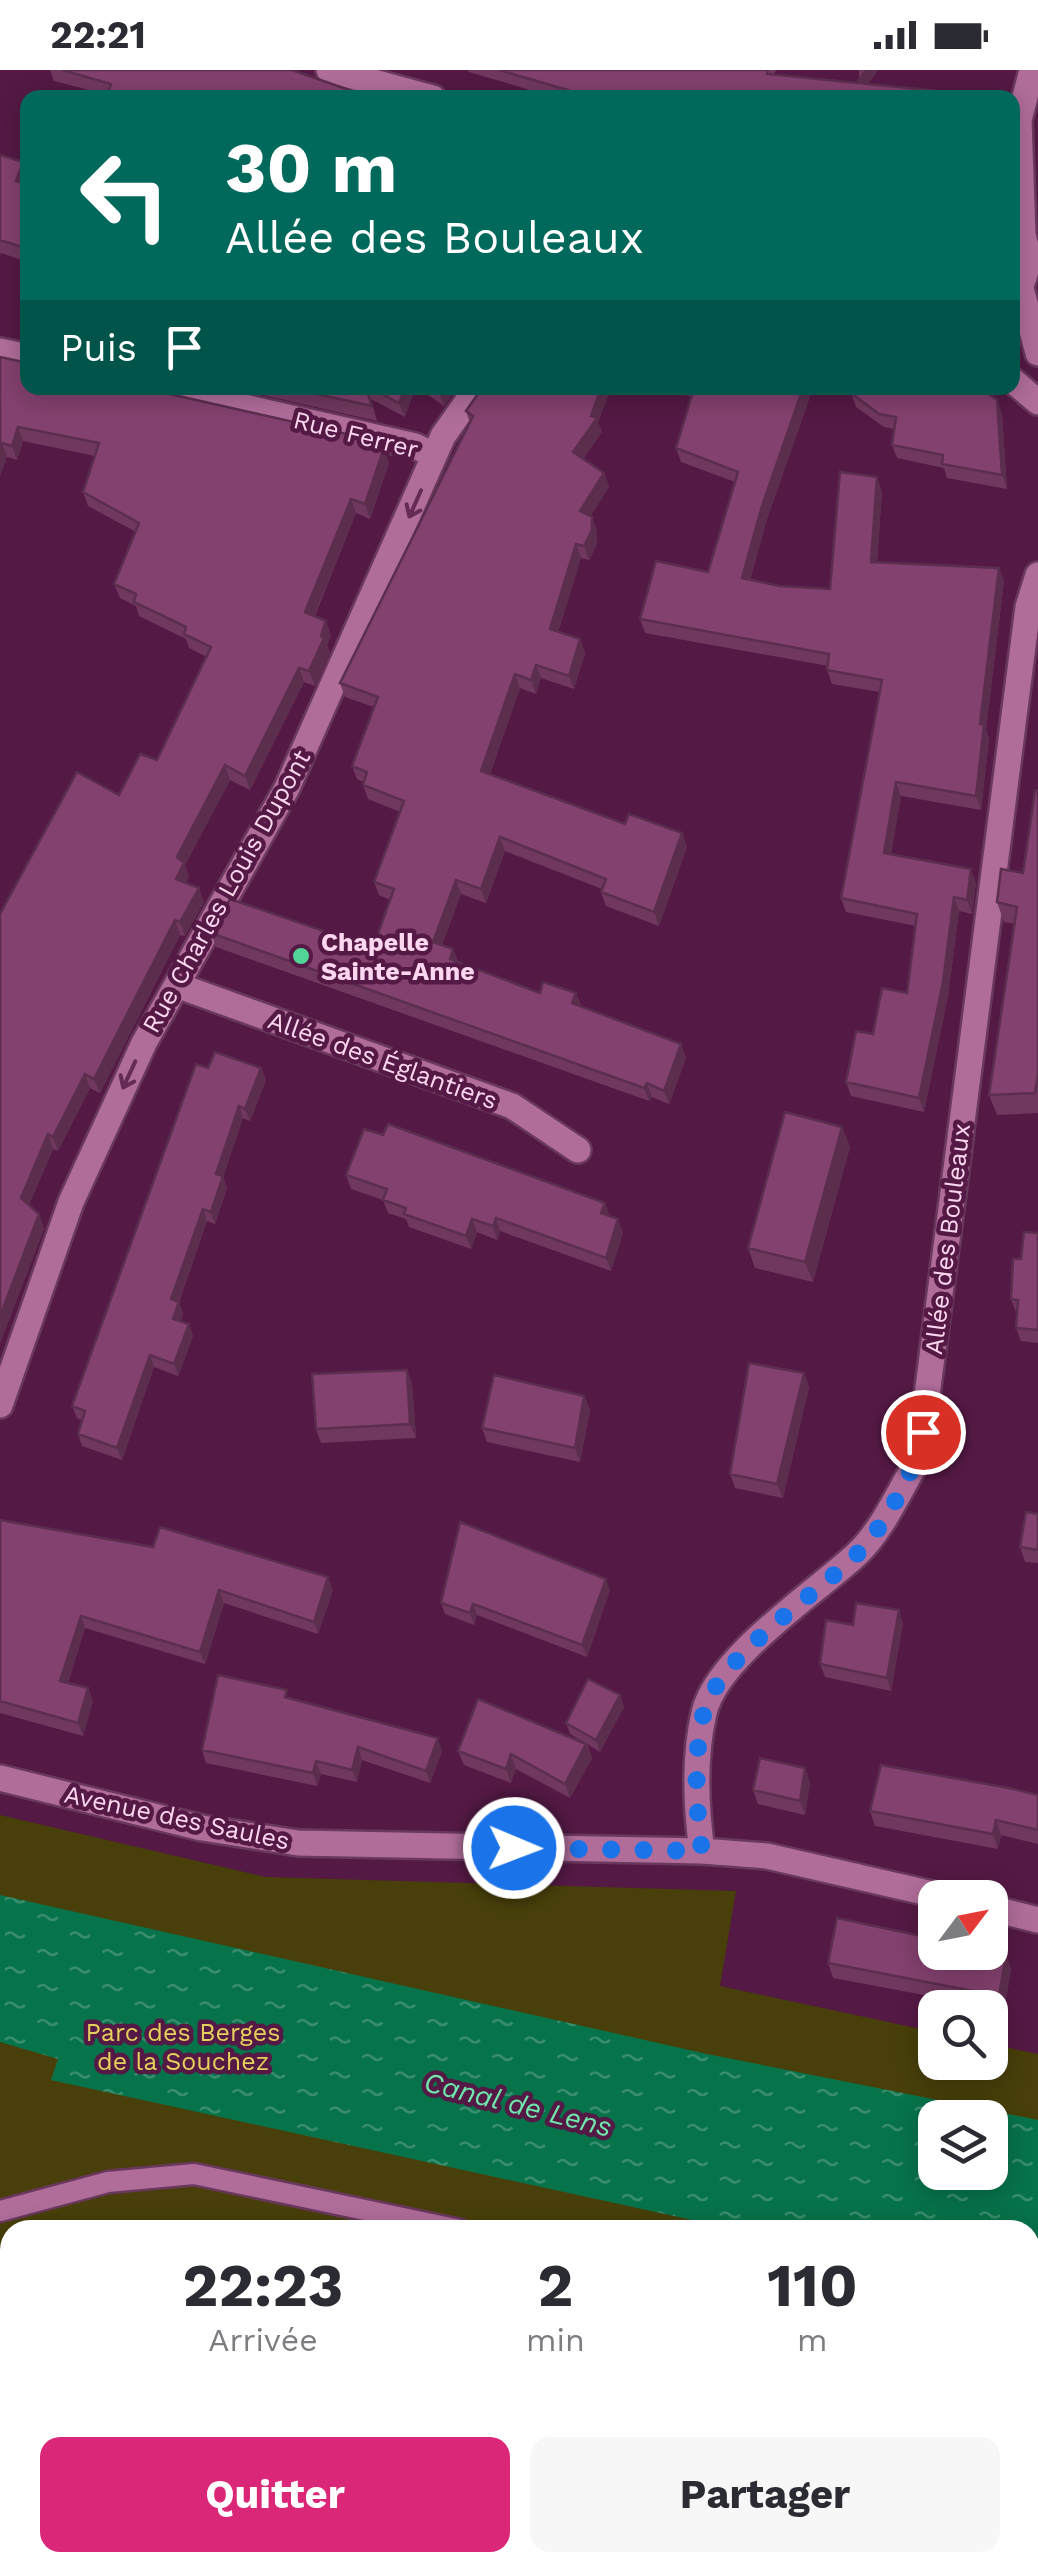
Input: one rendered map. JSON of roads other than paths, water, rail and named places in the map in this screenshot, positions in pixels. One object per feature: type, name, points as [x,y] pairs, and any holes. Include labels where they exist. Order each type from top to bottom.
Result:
[{"type":"street","points":[[329,70],[403,90]]},
{"type":"street","points":[[1020,110],[1032,70]]},
{"type":"street","points":[[1020,141],[1030,185],[1020,219]]},
{"type":"street","points":[[1020,233],[1028,261],[1020,286]]},
{"type":"street","points":[[1020,303],[1038,353]]},
{"type":"street","name":"Rue Ferrer","points":[[192,395],[416,446],[434,456]]},
{"type":"street","name":"Rue Charles Louis Dupont","points":[[0,1405],[71,1202],[144,1043],[286,788],[434,456],[473,395]]},
{"type":"street","name":"Allée des Bouleaux","points":[[702,1851],[699,1777],[704,1710],[735,1663],[800,1600],[858,1553],[918,1458],[1028,607],[1038,575]]},
{"type":"street","name":"Allée des Églantiers","points":[[179,986],[512,1106],[578,1150]]},
{"type":"street","name":"Avenue des Saules","points":[[0,1778],[202,1828],[298,1843],[702,1851],[766,1856],[918,1891]]},
{"type":"street","points":[[1008,1912],[1038,1920]]},
{"type":"lane","points":[[0,2210],[108,2182],[194,2174],[412,2220]]},
{"type":"water","name":"Canal de Lens","points":[[0,1895],[707,2054],[938,2100],[918,2100],[918,2190],[1008,2190],[1008,2114],[1038,2120],[1038,2220],[692,2220],[51,2080],[58,2059],[0,2042]]},
{"type":"place","name":"Chapelle Sainte-Anne","points":[[301,956]]},
{"type":"park label","name":"Parc des Berges de la Souchez","points":[[183,2046]]}]
